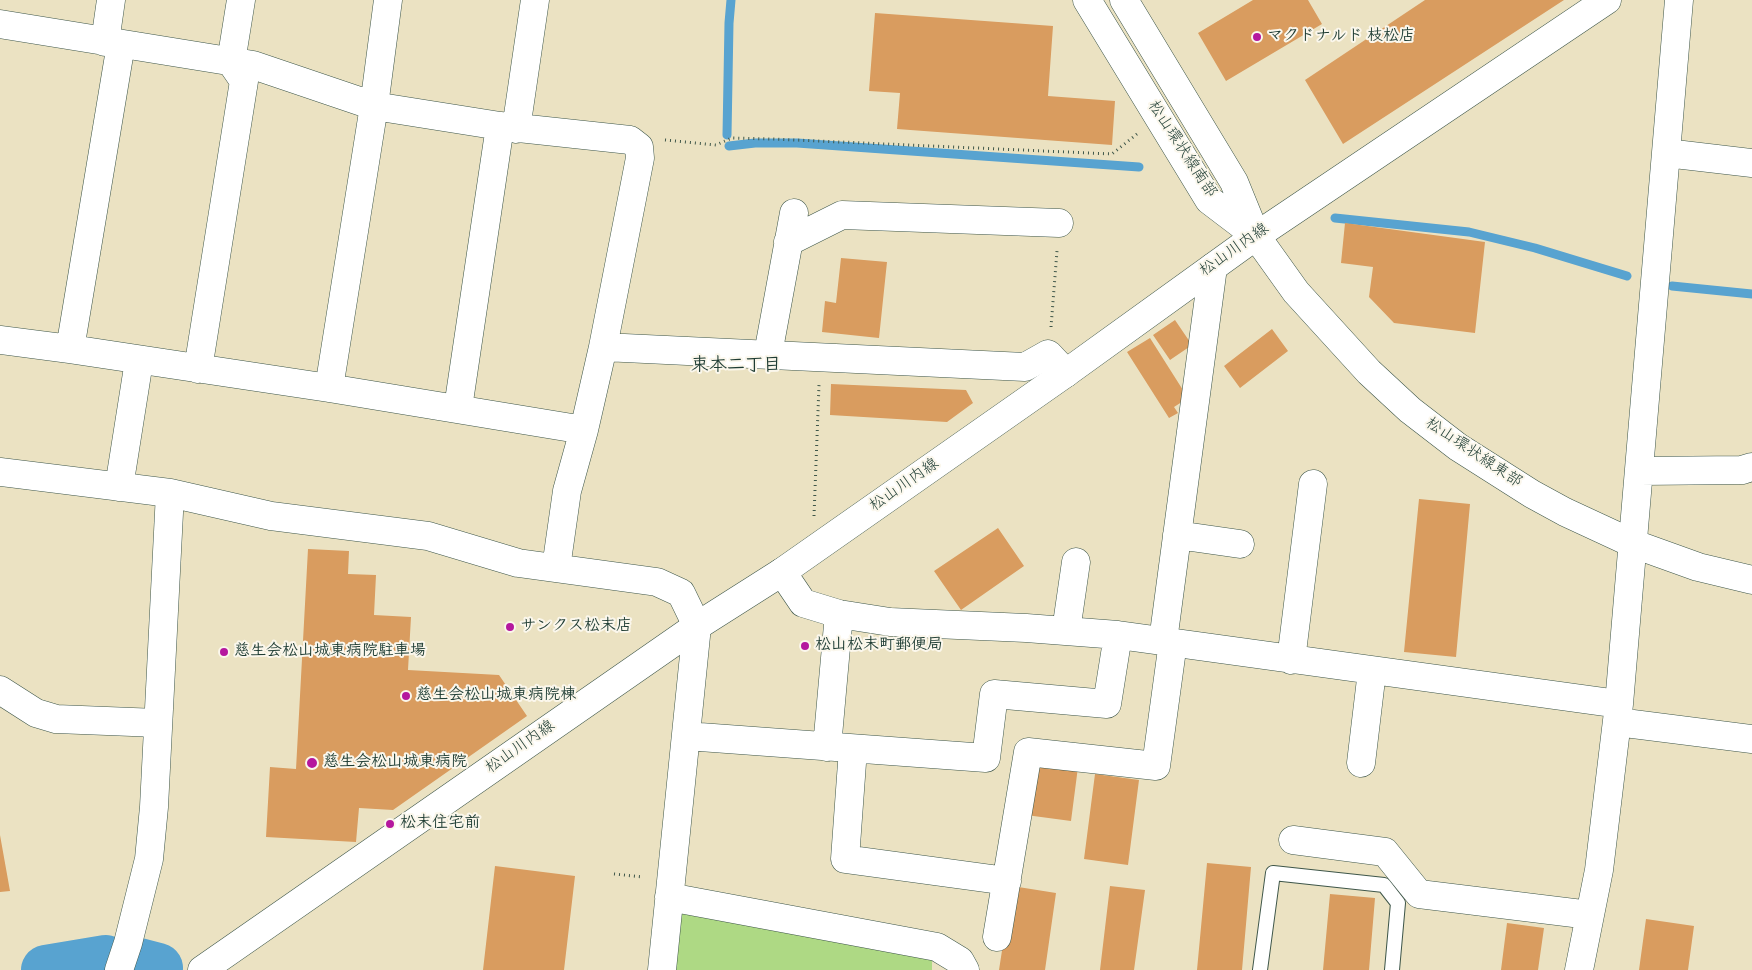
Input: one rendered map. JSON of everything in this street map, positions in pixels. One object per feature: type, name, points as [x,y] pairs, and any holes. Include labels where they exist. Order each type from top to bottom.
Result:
[{"type":"street","points":[[70,349],[113,43],[111,0]]},
{"type":"street","points":[[198,368],[244,81],[230,62],[241,0]]},
{"type":"street","points":[[329,388],[374,106],[388,0]]},
{"type":"street","points":[[458,408],[508,128],[535,0]]},
{"type":"street","name":"松山環状線南部","points":[[1087,0],[1209,200],[1256,236]]},
{"type":"street","name":"松山環状線南部","points":[[1124,0],[1234,182],[1256,236]]},
{"type":"street","name":"松山川内線","points":[[202,970],[697,626],[782,572],[1057,364],[1213,267],[1256,236],[1607,0]]},
{"type":"street","points":[[1579,970],[1599,870],[1618,713],[1634,544],[1679,0]]},
{"type":"street","points":[[0,24],[253,65],[374,106],[508,128],[630,140],[639,147],[640,158],[602,347],[584,430],[567,491],[556,568]]},
{"type":"street","points":[[1666,153],[1752,163]]},
{"type":"street","points":[[768,354],[794,213]]},
{"type":"street","points":[[788,242],[842,215],[1060,223]]},
{"type":"street","name":"松山環状線東部","points":[[1256,236],[1302,300],[1369,372],[1410,410],[1458,446],[1532,494],[1565,512],[1634,544],[1698,567],[1752,580]]},
{"type":"street","points":[[997,937],[1028,752],[1156,766],[1177,535],[1213,267]]},
{"type":"street","points":[[0,340],[329,388],[584,430]]},
{"type":"street","points":[[602,347],[1025,366],[1057,364]]},
{"type":"street","points":[[120,487],[139,360]]},
{"type":"street","points":[[1640,471],[1742,470],[1752,467]]},
{"type":"street","points":[[0,472],[170,493],[271,516],[428,536],[518,563],[657,582],[681,593],[697,626],[662,970]]},
{"type":"street","points":[[1290,660],[1313,484]]},
{"type":"street","points":[[119,970],[128,942],[148,859],[154,807],[170,493]]},
{"type":"street","points":[[1177,535],[1240,544]]},
{"type":"street","points":[[1066,631],[1076,562]]},
{"type":"street","points":[[782,572],[803,603],[839,614],[890,622],[1118,635],[1372,670],[1618,713],[1752,739]]},
{"type":"street","points":[[839,614],[840,748],[845,859],[1006,881]]},
{"type":"street","points":[[686,736],[986,758],[994,694],[1107,704],[1118,635]]},
{"type":"street","points":[[1361,763],[1372,670]]},
{"type":"street","points":[[0,690],[36,713],[56,719],[158,723]]},
{"type":"street","points":[[1293,840],[1385,852],[1419,894],[1590,915]]},
{"type":"street","points":[[669,897],[937,947],[960,962],[965,970]]},
{"type":"lane","points":[[1260,970],[1273,874],[1384,885],[1398,903],[1392,970]]},
{"type":"path","points":[[639,147],[655,139],[716,145],[732,138],[1112,154],[1142,130]]},
{"type":"path","points":[[1057,364],[1060,223]]},
{"type":"path","points":[[814,519],[820,357]]},
{"type":"green space","points":[[678,908],[932,959],[932,970],[672,970]]},
{"type":"building","points":[[1253,0],[1308,0],[1322,24],[1226,81],[1198,33]]},
{"type":"building","points":[[1425,0],[1564,0],[1343,144],[1305,80]]},
{"type":"building","points":[[875,13],[1053,26],[1048,96],[1115,101],[1112,145],[897,129],[900,93],[869,91]]},
{"type":"building","points":[[1345,223],[1485,242],[1475,333],[1394,323],[1369,297],[1373,267],[1341,263]]},
{"type":"building","points":[[841,258],[887,262],[879,338],[822,332],[825,301],[836,303]]},
{"type":"building","points":[[1175,320],[1192,345],[1170,360],[1153,335]]},
{"type":"building","points":[[1272,329],[1288,351],[1240,388],[1224,366]]},
{"type":"building","points":[[1150,338],[1188,398],[1174,407],[1178,413],[1169,418],[1127,352]]},
{"type":"building","points":[[831,384],[966,390],[973,403],[947,422],[830,415]]},
{"type":"building","points":[[1419,499],[1470,504],[1456,657],[1404,652]]},
{"type":"building","points":[[998,528],[1024,566],[961,610],[934,571]]},
{"type":"building","name":"慈生会松山城東病院棟","points":[[308,549],[349,551],[348,574],[376,575],[374,615],[411,617],[408,670],[499,675],[527,716],[393,810],[359,808],[356,842],[266,837],[270,767],[296,769]]},
{"type":"building","points":[[1033,761],[1078,767],[1071,821],[1026,815]]},
{"type":"building","points":[[1095,774],[1139,780],[1128,865],[1084,859]]},
{"type":"building","points":[[0,835],[10,891],[0,892]]},
{"type":"building","points":[[1207,863],[1251,867],[1242,970],[1197,970]]},
{"type":"building","points":[[495,866],[575,876],[564,970],[483,970]]},
{"type":"building","points":[[1012,886],[1056,893],[1045,970],[999,970]]},
{"type":"building","points":[[1110,886],[1145,890],[1134,970],[1100,970]]},
{"type":"building","points":[[1330,894],[1375,898],[1369,970],[1323,970]]},
{"type":"building","points":[[1646,919],[1694,926],[1688,970],[1639,970]]},
{"type":"building","points":[[1507,923],[1544,928],[1538,970],[1501,970]]},
{"type":"waterway","points":[[727,135],[731,0]]},
{"type":"waterway","points":[[729,146],[755,143],[797,143],[1139,167]]},
{"type":"waterway","points":[[1335,218],[1469,232],[1535,248],[1627,276]]},
{"type":"waterway","points":[[1672,286],[1752,294]]},
{"type":"waterway","points":[[46,970],[106,960]]},
{"type":"waterway","points":[[135,962],[158,968]]},
{"type":"place","name":"マクドナルド 枝松店","points":[[1257,37]]},
{"type":"place","name":"サンクス松末店","points":[[510,627]]},
{"type":"place","name":"松山松末町郵便局","points":[[805,646]]},
{"type":"place","name":"慈生会松山城東病院駐車場","points":[[224,652]]},
{"type":"place","name":"慈生会松山城東病院棟","points":[[406,696]]},
{"type":"place","name":"慈生会松山城東病院","points":[[312,763]]},
{"type":"place","name":"松末住宅前","points":[[390,824]]},
{"type":"district","name":"束本二丁目","points":[[736,367]]}]
